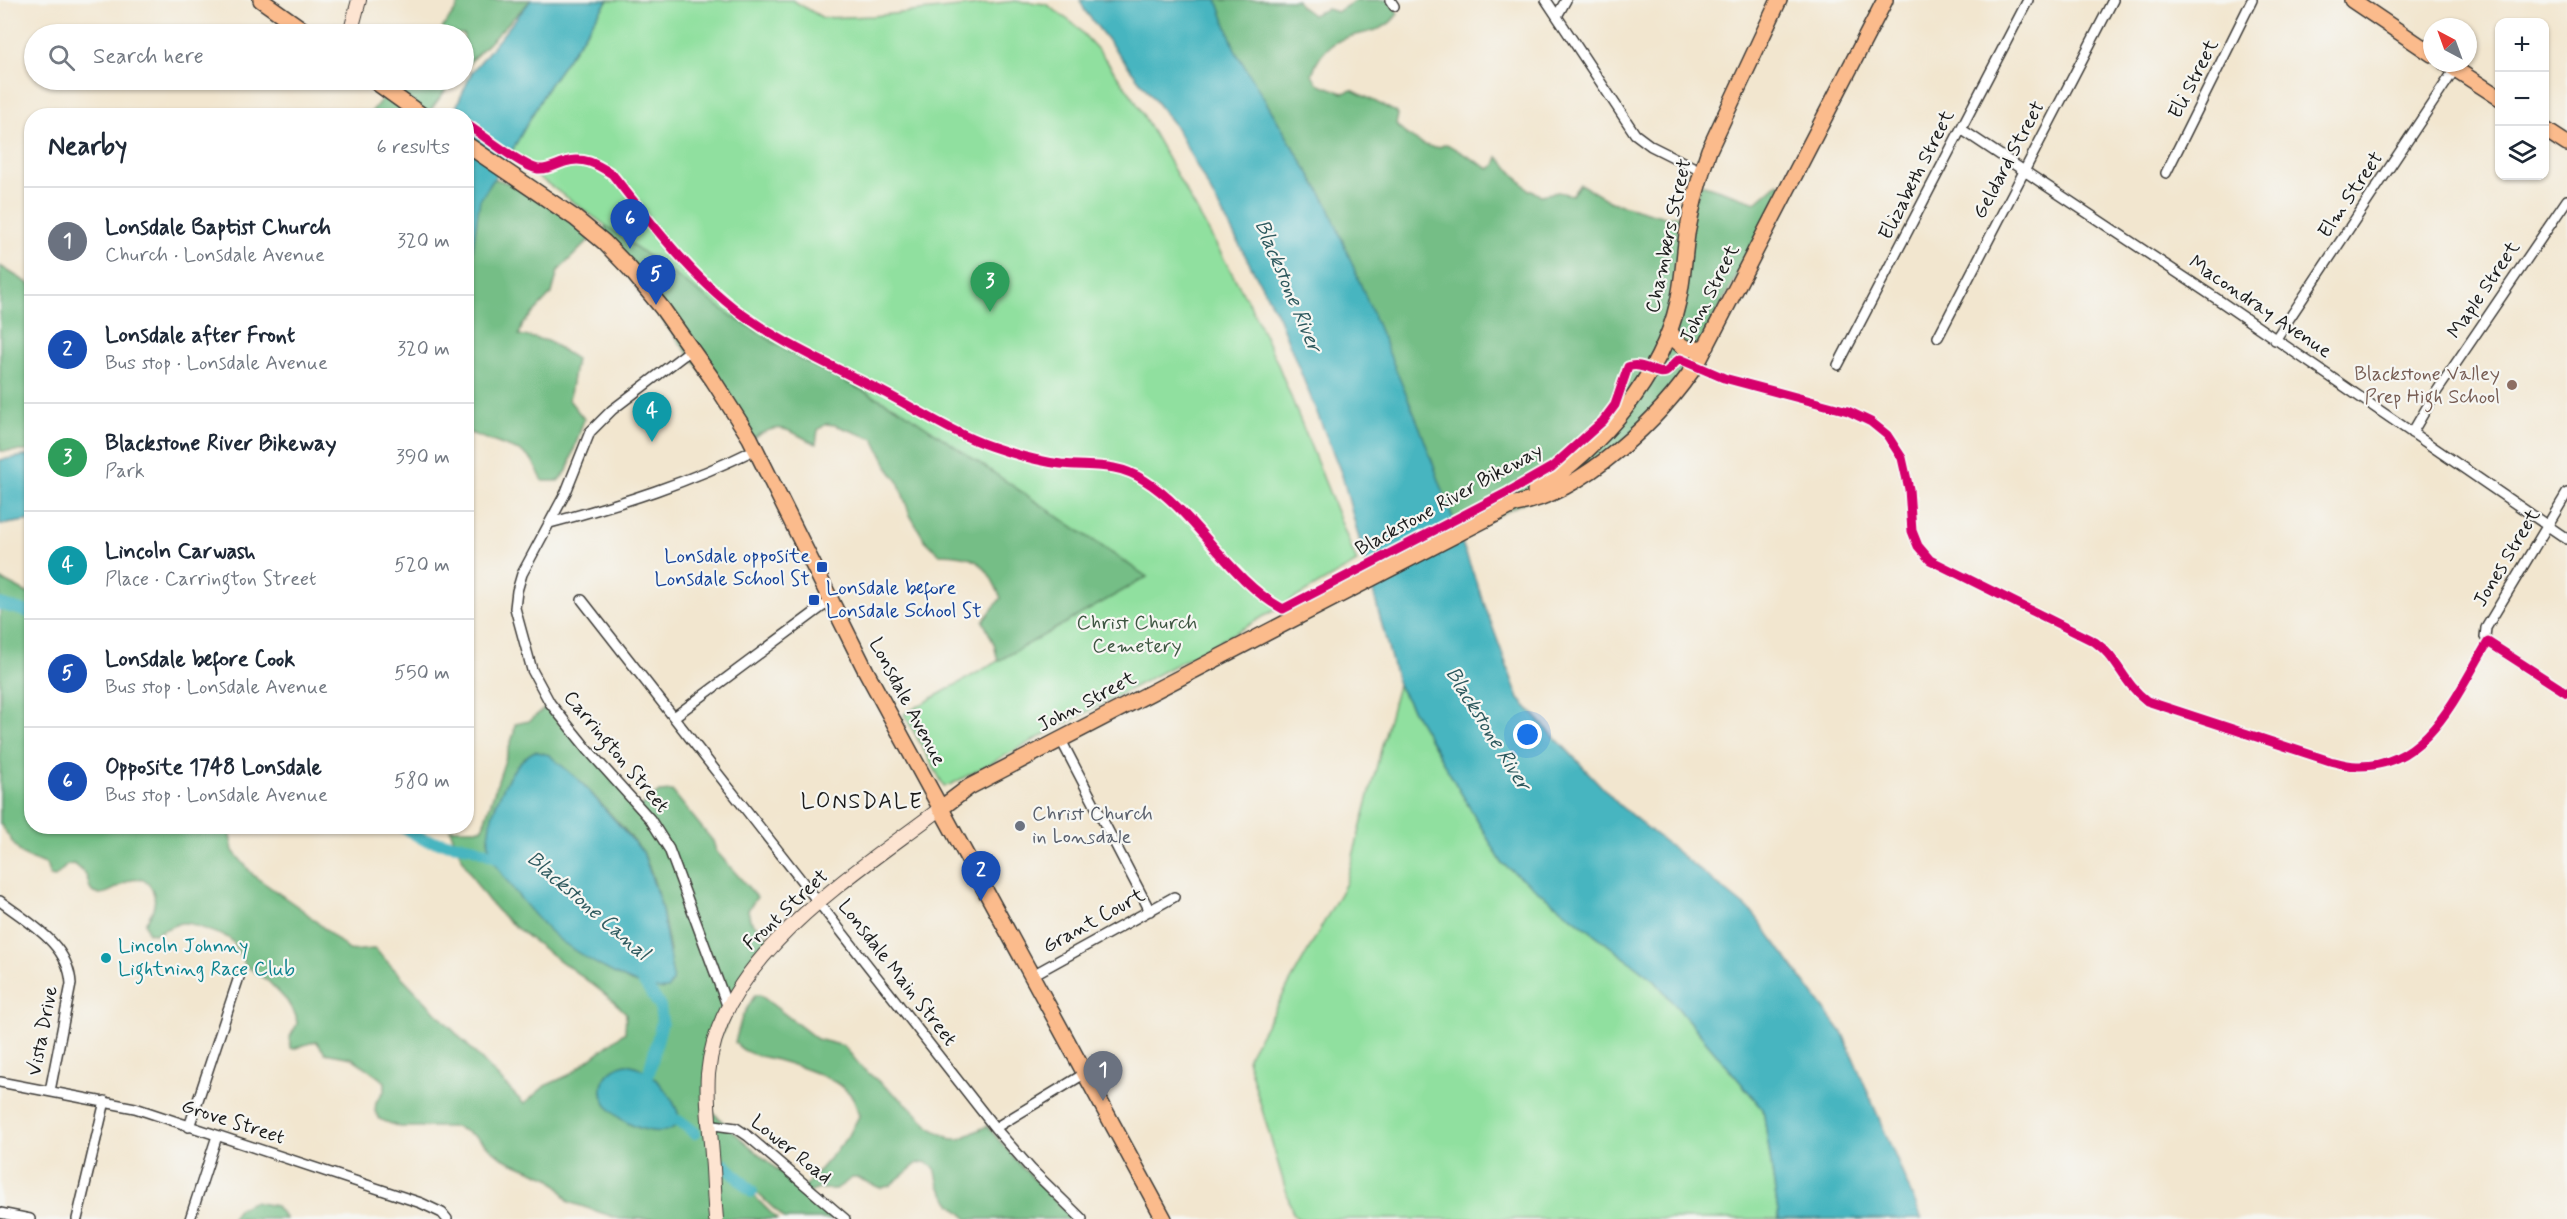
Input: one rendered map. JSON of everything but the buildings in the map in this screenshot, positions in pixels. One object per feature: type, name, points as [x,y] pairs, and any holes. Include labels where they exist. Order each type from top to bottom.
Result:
[{"type":"main road","points":[[261,0],[295,24]]},
{"type":"main road","points":[[353,24],[359,0]]},
{"type":"main road","name":"Chambers Street","points":[[1515,504],[1558,476],[1616,420],[1651,369],[1670,331],[1682,285],[1687,235],[1701,171],[1779,0]]},
{"type":"main road","name":"John Street","points":[[940,809],[969,788],[1515,504],[1547,494],[1567,484],[1603,462],[1670,401],[1690,374],[1707,346],[1885,0]]},
{"type":"main road","points":[[2352,0],[2423,48]]},
{"type":"main road","points":[[2459,72],[2495,95]]},
{"type":"main road","points":[[387,90],[413,108]]},
{"type":"main road","points":[[2549,132],[2567,144]]},
{"type":"main road","name":"Lonsdale Avenue","points":[[474,149],[575,218],[604,242],[630,269],[692,349],[756,449],[830,601],[940,809],[1164,1219]]},
{"type":"main road","points":[[1670,331],[1685,349],[1693,351],[1707,346]]},
{"type":"main road","points":[[1616,420],[1619,435],[1624,444]]},
{"type":"main road","name":"Front Street","points":[[716,1219],[712,1154],[707,1124],[710,1059],[720,1022],[735,992],[762,956],[819,903],[940,809]]},
{"type":"street","points":[[1546,0],[1635,134],[1651,146],[1701,171]]},
{"type":"street","points":[[1557,16],[1566,0]]},
{"type":"street","name":"Elizabeth Street","points":[[1838,365],[2028,0]]},
{"type":"street","name":"Geldard Street","points":[[1938,337],[2113,0]]},
{"type":"street","name":"Eli Street","points":[[2166,173],[2252,0]]},
{"type":"street","name":"Elm Street","points":[[2275,340],[2446,72]]},
{"type":"street","name":"Macondray Avenue","points":[[1961,129],[2567,539]]},
{"type":"street","name":"Maple Street","points":[[2412,432],[2433,397],[2567,200]]},
{"type":"street","name":"Carrington Street","points":[[692,349],[612,410],[590,432],[566,492],[522,574],[515,608],[532,670],[560,719],[658,830],[678,870],[728,1008]]},
{"type":"street","points":[[550,523],[613,507],[690,480],[756,449]]},
{"type":"street","name":"Jones Street","points":[[2567,493],[2486,628],[2485,637],[2488,642],[2567,693]]},
{"type":"street","name":"Lonsdale Main Street","points":[[582,600],[995,1128],[1031,1169],[1082,1219]]},
{"type":"street","points":[[674,717],[830,601]]},
{"type":"street","points":[[1061,740],[1150,910]]},
{"type":"street","name":"Grant Court","points":[[1031,976],[1174,897]]},
{"type":"street","name":"Vista Drive","points":[[0,901],[52,942],[60,951],[70,971],[71,984],[50,1091]]},
{"type":"street","points":[[189,1127],[239,977]]},
{"type":"street","points":[[995,1128],[1084,1074]]},
{"type":"street","name":"Grove Street","points":[[0,1082],[135,1108],[421,1203],[442,1217]]},
{"type":"street","points":[[77,1219],[105,1101]]},
{"type":"street","name":"Lower Road","points":[[707,1124],[736,1128],[748,1136],[845,1219]]},
{"type":"street","points":[[190,1219],[217,1136]]},
{"type":"street","points":[[0,1213],[30,1219]]},
{"type":"green space","points":[[460,0],[531,0],[474,58],[474,24],[445,24]]},
{"type":"green space","name":"Christ Church Cemetery","points":[[608,0],[792,0],[823,18],[873,16],[1016,1],[1046,4],[1075,25],[1100,52],[1133,97],[1251,307],[1277,362],[1357,562],[1235,633],[950,785],[944,786],[904,714],[1147,577],[901,410],[802,360],[733,317],[509,156],[548,87]]},
{"type":"green space","points":[[1204,0],[1297,0],[1300,6],[1312,15],[1327,9],[1337,12],[1356,0],[1389,0],[1398,13],[1389,23],[1379,29],[1342,39],[1331,46],[1320,57],[1312,74],[1317,83],[1343,93],[1352,90],[1396,112],[1398,115],[1396,124],[1399,128],[1427,146],[1438,147],[1447,144],[1489,169],[1495,165],[1498,157],[1529,190],[1541,195],[1558,192],[1572,195],[1580,184],[1611,202],[1665,217],[1690,214],[1701,184],[1756,202],[1778,183],[1784,189],[1670,398],[1595,466],[1458,536]]},
{"type":"green space","points":[[381,90],[446,90],[432,108],[374,108],[385,95]]},
{"type":"green space","points":[[493,178],[545,195],[591,238],[558,271],[552,293],[523,324],[519,335],[548,341],[576,359],[569,400],[584,419],[567,471],[558,481],[543,481],[532,460],[522,452],[474,435],[474,206]]},
{"type":"green space","points":[[606,226],[733,317],[802,360],[901,410],[1147,577],[998,661],[994,644],[983,621],[1001,598],[990,577],[979,563],[963,556],[939,554],[924,539],[910,515],[898,481],[890,471],[874,439],[826,424],[818,430],[816,444],[785,429],[771,430],[753,438],[598,236]]},
{"type":"green space","points":[[0,266],[24,281],[24,451],[0,451]]},
{"type":"green space","points":[[0,579],[24,591],[24,834],[231,834],[233,851],[254,876],[304,911],[349,950],[375,949],[524,1104],[545,1086],[569,1075],[625,1032],[626,1013],[506,919],[488,900],[466,865],[452,834],[474,834],[474,829],[482,829],[515,724],[529,721],[550,704],[640,807],[659,792],[672,791],[713,841],[716,851],[757,897],[748,910],[750,920],[775,944],[744,983],[711,1058],[710,1109],[721,1120],[801,1191],[848,1137],[859,1116],[853,1098],[839,1084],[805,1069],[747,1052],[738,1046],[735,1042],[742,1017],[755,995],[760,995],[817,1039],[844,1046],[862,1068],[907,1104],[932,1129],[951,1139],[960,1139],[987,1126],[1022,1167],[1074,1219],[968,1219],[952,1205],[939,1186],[936,1171],[925,1162],[918,1163],[889,1186],[880,1188],[858,1178],[852,1178],[836,1189],[819,1189],[805,1194],[832,1219],[785,1219],[743,1180],[743,1185],[777,1219],[620,1219],[569,1202],[559,1187],[549,1178],[504,1159],[475,1136],[456,1127],[399,1127],[379,1119],[375,1111],[376,1102],[385,1090],[385,1082],[352,1058],[325,1053],[316,1041],[293,1049],[290,1047],[290,1037],[297,1024],[296,1016],[287,1001],[269,982],[245,965],[233,942],[227,937],[188,923],[180,923],[154,934],[148,933],[145,923],[152,912],[155,900],[152,890],[144,880],[132,880],[112,891],[96,894],[91,890],[85,874],[74,864],[67,865],[55,877],[50,876],[46,864],[23,855],[0,824]],"holes":[[[515,768],[580,781],[643,852],[661,905],[670,951],[631,982],[560,940],[538,918],[490,853],[488,838],[496,803]],[[602,1089],[674,1127],[654,1129],[630,1121],[610,1107],[604,1098]]]},
{"type":"green space","points":[[1398,685],[1502,863],[1655,981],[1763,1109],[1779,1219],[1298,1219],[1293,1214],[1247,1059],[1346,883]]},
{"type":"green space","points":[[253,1202],[276,1206],[286,1219],[231,1219],[239,1208]]},
{"type":"water","points":[[531,0],[608,0],[548,87],[509,156],[480,200],[474,241],[474,108],[456,108],[464,90],[474,90],[474,70]]},
{"type":"water","name":"Blackstone River","points":[[1080,0],[1217,0],[1236,52],[1327,203],[1420,428],[1519,699],[1619,805],[1754,914],[1843,1034],[1922,1219],[1779,1219],[1763,1109],[1655,981],[1502,863],[1398,685],[1342,475],[1278,316],[1175,126],[1085,11]]},
{"type":"water","points":[[24,456],[24,521],[0,525],[0,460]]},
{"type":"water","points":[[535,751],[549,755],[580,781],[643,852],[661,905],[673,977],[667,989],[643,986],[628,980],[583,956],[561,941],[521,899],[494,860],[488,837],[495,807],[514,769]]},
{"type":"water","points":[[626,1064],[644,1071],[667,1092],[680,1119],[675,1126],[665,1131],[640,1128],[626,1122],[606,1104],[602,1092],[604,1080],[613,1069]]},
{"type":"waterway","name":"Blackstone Canal","points":[[0,604],[24,611]]},
{"type":"waterway","name":"Blackstone Canal","points":[[415,834],[425,840],[471,847],[504,860]]},
{"type":"waterway","name":"Blackstone Canal","points":[[640,977],[660,1006],[662,1022],[645,1088]]},
{"type":"waterway","name":"Blackstone Canal","points":[[665,1115],[684,1124],[695,1133]]},
{"type":"waterway","name":"Blackstone Canal","points":[[725,1165],[752,1192]]},
{"type":"cycle path","name":"Blackstone River Bikeway","points":[[474,130],[531,167],[545,169],[578,160],[595,164],[612,174],[676,252],[729,304],[765,330],[800,350],[952,430],[978,442],[1043,461],[1103,466],[1134,474],[1163,494],[1197,527],[1246,581],[1283,609],[1552,467],[1603,421],[1615,405],[1628,367],[1638,366],[1662,373],[1668,371],[1680,359],[1724,378],[1848,411],[1871,422],[1887,435],[1902,458],[1909,489],[1912,531],[1918,546],[1930,560],[2095,642],[2110,656],[2132,686],[2147,701],[2330,761],[2357,766],[2382,763],[2403,755],[2421,741],[2452,704],[2488,642],[2567,693]]},
{"type":"place","name":"Opposite 1748 Lonsdale","points":[[630,249]]},
{"type":"place","name":"Lonsdale before Cook","points":[[656,305]]},
{"type":"place","name":"Blackstone River Bikeway","points":[[990,312]]},
{"type":"place","name":"Blackstone Valley Prep High School","points":[[2512,385]]},
{"type":"place","name":"Lincoln Carwash","points":[[652,442]]},
{"type":"place","name":"Lonsdale opposite Lonsdale School St","points":[[822,567]]},
{"type":"place","name":"Lonsdale before Lonsdale School St","points":[[814,600]]},
{"type":"place","name":"Christ Church in Lonsdale","points":[[1020,826]]},
{"type":"place","name":"Lonsdale after Front","points":[[981,901]]},
{"type":"place","name":"Lincoln Johnny Lightning Race Club","points":[[106,958]]},
{"type":"place","name":"Lonsdale Baptist Church","points":[[1103,1101]]},
{"type":"district","name":"LONSDALE","points":[[862,802]]}]
